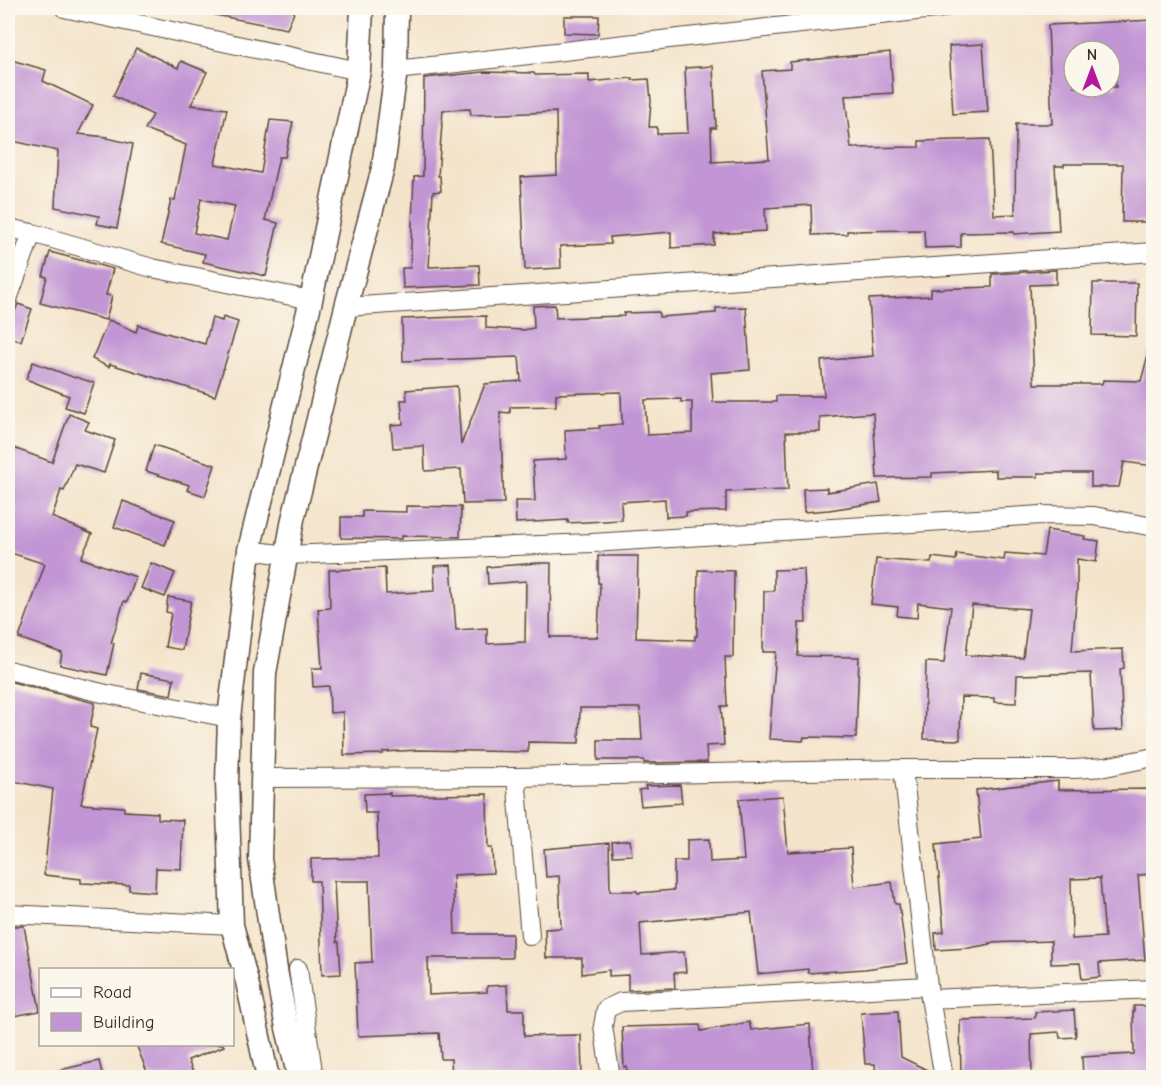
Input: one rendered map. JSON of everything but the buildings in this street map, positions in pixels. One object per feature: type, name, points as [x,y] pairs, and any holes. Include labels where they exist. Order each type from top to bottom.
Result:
[{"type":"street","points":[[64,8],[359,71]]},
{"type":"street","points":[[268,1077],[232,926],[227,782],[229,718],[249,550],[311,300],[359,71],[362,8]]},
{"type":"street","points":[[299,1077],[278,982],[261,870],[265,673],[293,519],[383,168],[396,70],[397,8]]},
{"type":"street","points":[[396,70],[943,8]]},
{"type":"street","points":[[8,228],[152,268],[311,300]]},
{"type":"street","points":[[8,299],[32,233]]},
{"type":"street","points":[[346,307],[1154,252]]},
{"type":"street","points":[[249,550],[286,555],[592,543],[1041,515],[1094,516],[1154,527]]},
{"type":"street","points":[[8,670],[102,693],[229,718]]},
{"type":"street","points":[[262,778],[516,777],[1074,769],[1105,767],[1154,757]]},
{"type":"street","points":[[903,770],[929,992],[944,1077]]},
{"type":"street","points":[[516,777],[530,936]]},
{"type":"street","points":[[8,914],[232,926]]},
{"type":"street","points":[[298,969],[314,1077]]},
{"type":"street","points":[[611,1077],[603,1026],[606,1009],[621,1002],[929,992],[1154,989]]}]
